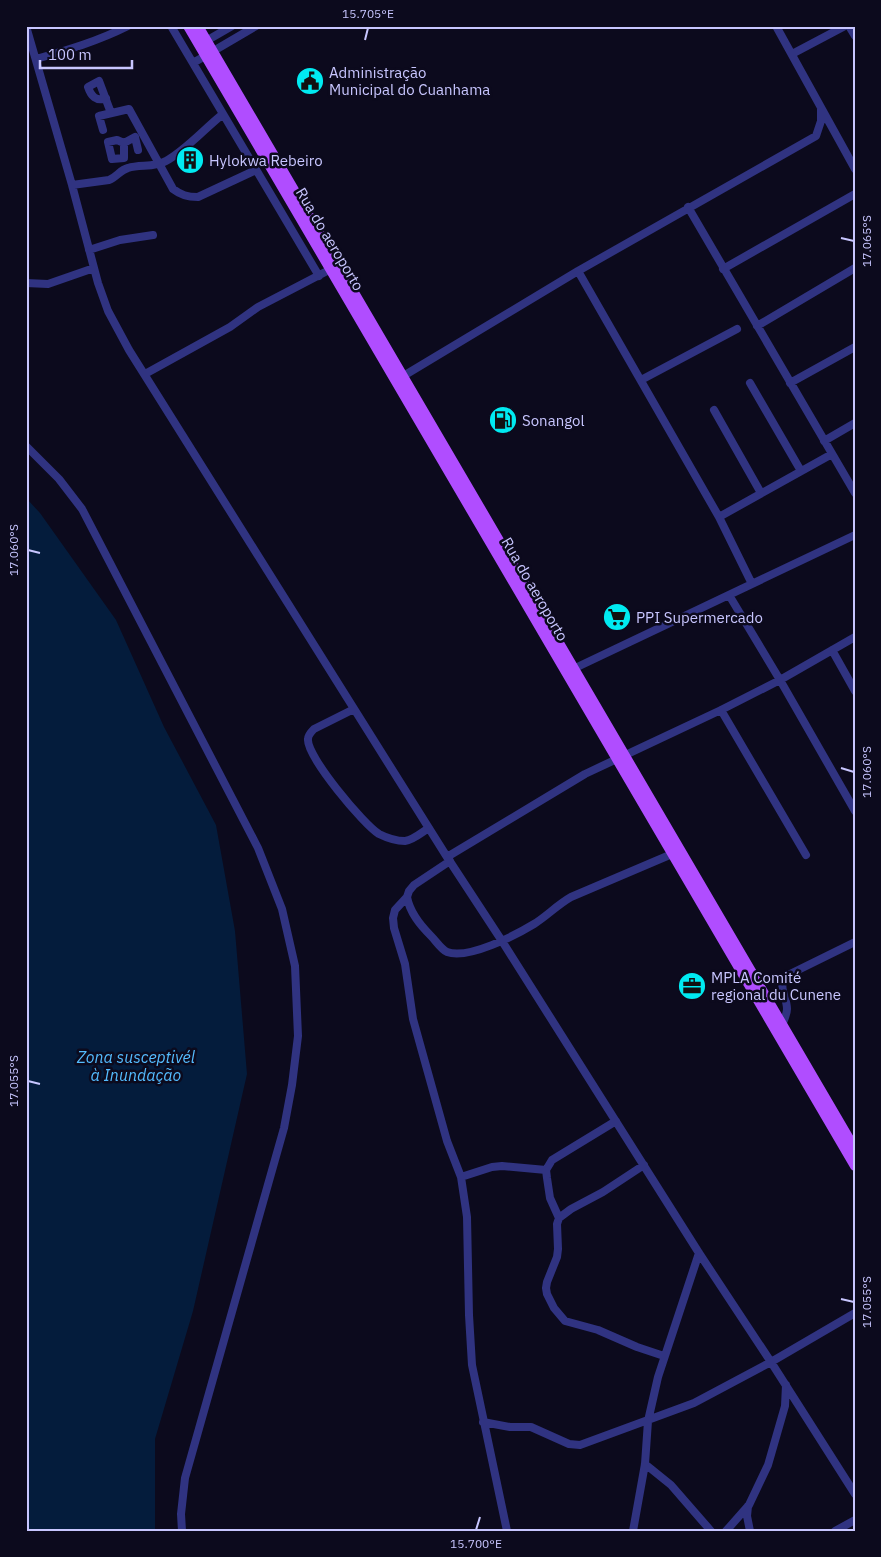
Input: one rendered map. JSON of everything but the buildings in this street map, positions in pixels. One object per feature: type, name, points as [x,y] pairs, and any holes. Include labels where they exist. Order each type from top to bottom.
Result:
[{"type":"main road","name":"Rua do aeroporto","points":[[188,26],[209,54],[400,379],[779,1027],[855,1166]]},
{"type":"main road","name":"Rua do aeroporto","points":[[198,26],[206,41],[209,54],[331,269],[400,379],[573,669],[672,854],[853,1144]]},
{"type":"street","points":[[26,26],[94,268],[108,311],[129,350],[145,374],[156,396],[448,859],[855,1494]]},
{"type":"street","points":[[36,58],[101,40],[128,26]]},
{"type":"street","points":[[171,26],[319,276]]},
{"type":"street","points":[[206,41],[232,26]]},
{"type":"street","points":[[193,63],[256,26]]},
{"type":"street","points":[[776,26],[855,169]]},
{"type":"street","points":[[792,54],[845,26]]},
{"type":"street","points":[[849,26],[855,36]]},
{"type":"street","points":[[106,98],[111,112]]},
{"type":"street","points":[[400,379],[578,271],[816,136],[821,121],[822,108]]},
{"type":"street","points":[[103,130],[99,116],[129,109],[173,189],[188,197],[198,197],[256,170]]},
{"type":"street","points":[[72,185],[109,180],[127,168],[159,165],[182,150],[223,114]]},
{"type":"street","points":[[124,143],[135,137],[138,150]]},
{"type":"street","points":[[117,140],[124,143],[124,158],[112,159],[108,142],[117,140]]},
{"type":"street","points":[[117,159],[119,174]]},
{"type":"street","points":[[723,269],[855,194]]},
{"type":"street","points":[[688,208],[855,493]]},
{"type":"street","points":[[89,250],[120,240],[153,235]]},
{"type":"street","points":[[26,283],[48,284],[94,268]]},
{"type":"street","points":[[757,326],[855,268]]},
{"type":"street","points":[[145,374],[230,327],[258,307],[331,269]]},
{"type":"street","points":[[578,271],[719,517],[752,584]]},
{"type":"street","points":[[641,380],[737,329]]},
{"type":"street","points":[[790,383],[855,346]]},
{"type":"street","points":[[750,383],[801,471]]},
{"type":"street","points":[[714,410],[761,493]]},
{"type":"street","points":[[824,441],[855,423]]},
{"type":"street","points":[[26,446],[59,479],[82,509],[192,718],[258,848],[282,909],[295,966],[298,1036],[284,1128],[185,1478],[181,1514],[182,1531]]},
{"type":"street","points":[[719,517],[832,454]]},
{"type":"street","points":[[573,669],[855,535]]},
{"type":"street","points":[[729,595],[855,811]]},
{"type":"street","points":[[507,1531],[472,1366],[468,1315],[467,1217],[461,1177],[447,1141],[413,1019],[405,964],[394,928],[393,918],[396,910],[414,885],[448,859],[577,778],[780,680],[855,636]]},
{"type":"street","points":[[832,650],[855,691]]},
{"type":"street","points":[[354,709],[314,729],[309,734],[307,740],[309,746],[324,772],[360,817],[378,833],[393,839],[408,840],[429,828]]},
{"type":"street","points":[[721,710],[806,855]]},
{"type":"street","points":[[407,897],[410,909],[423,928],[441,947],[449,953],[469,952],[502,941],[534,924],[557,905],[571,897],[672,854]]},
{"type":"street","points":[[779,1027],[787,1009],[782,990],[784,979],[788,975],[855,942]]},
{"type":"street","points":[[559,1218],[550,1198],[546,1170],[552,1160],[616,1121]]},
{"type":"street","points":[[644,1165],[559,1218],[557,1224],[558,1253],[546,1288],[554,1308],[565,1321],[598,1330],[637,1347],[664,1356]]},
{"type":"street","points":[[461,1177],[492,1167],[502,1166],[546,1170]]},
{"type":"street","points":[[633,1531],[645,1464],[648,1421],[664,1356],[699,1253]]},
{"type":"street","points":[[483,1422],[510,1427],[531,1427],[576,1446],[694,1403],[771,1362],[855,1313]]},
{"type":"street","points":[[726,1531],[748,1506],[768,1464],[784,1406],[786,1385]]},
{"type":"street","points":[[645,1464],[671,1485],[711,1531]]},
{"type":"street","points":[[748,1506],[747,1516],[750,1531]]},
{"type":"street","points":[[835,1531],[855,1520]]},
{"type":"water","name":"Zona susceptivél à Inundação","points":[[26,498],[40,513],[116,620],[164,727],[216,825],[235,931],[247,1074],[193,1311],[155,1439],[155,1531],[26,1531]]},
{"type":"place","name":"Administração Municipal do Cuanhama","points":[[310,81]]},
{"type":"place","name":"Hylokwa Rebeiro","points":[[190,160]]},
{"type":"place","name":"Sonangol","points":[[503,420]]},
{"type":"place","name":"PPI Supermercado","points":[[617,617]]},
{"type":"place","name":"MPLA Comité regional du Cunene","points":[[692,986]]}]
